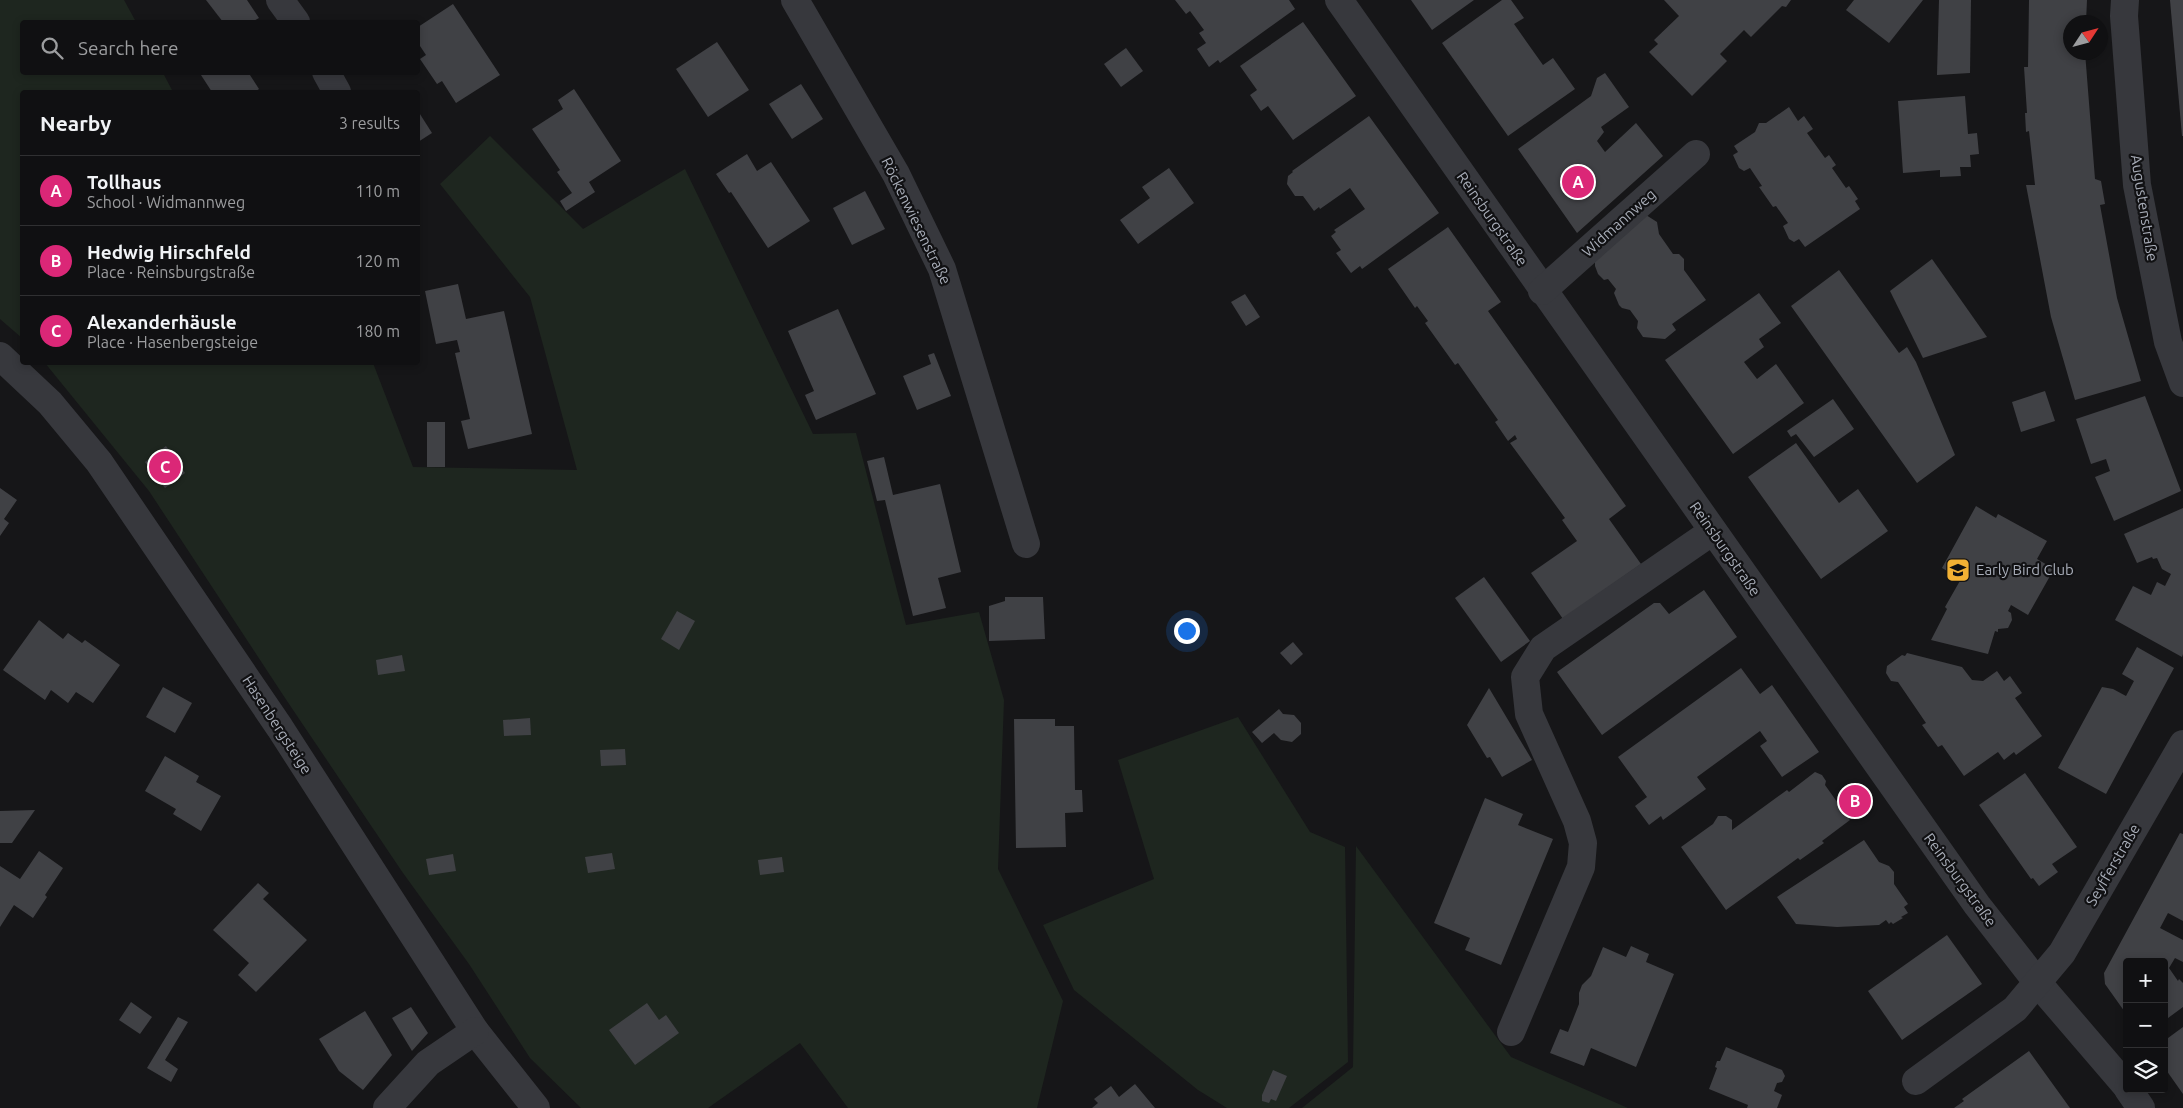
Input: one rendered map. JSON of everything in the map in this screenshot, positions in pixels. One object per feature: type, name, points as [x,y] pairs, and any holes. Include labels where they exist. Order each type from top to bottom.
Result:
[{"type":"street","points":[[280,0],[295,20]]},
{"type":"street","name":"Röckenwiesenstraße","points":[[795,0],[896,174],[942,269],[1026,544]]},
{"type":"street","name":"Reinsburgstraße","points":[[1338,0],[1977,906],[2037,982],[2123,1083]]},
{"type":"street","name":"Augustenstraße","points":[[2125,0],[2124,16],[2137,185],[2168,342],[2183,383]]},
{"type":"street","points":[[328,75],[336,90]]},
{"type":"street","name":"Widmannweg","points":[[1542,291],[1696,154]]},
{"type":"street","name":"Hasenbergsteige","points":[[0,356],[50,403],[99,462],[280,728],[475,1031],[536,1108]]},
{"type":"street","points":[[1512,1032],[1581,867],[1583,843],[1577,821],[1529,714],[1525,677],[1543,648],[1713,531]]},
{"type":"street","name":"Seyfferstraße","points":[[1916,1081],[2016,1009],[2062,953],[2183,744]]},
{"type":"street","points":[[387,1108],[428,1063],[475,1031]]},
{"type":"street","name":"Reinsburgstraße","points":[[2130,1093],[2141,1108]]},
{"type":"shaded area","points":[[0,0],[124,0],[135,20],[20,20],[20,75],[164,75],[172,90],[20,90],[20,336],[0,319]]},
{"type":"shaded area","points":[[490,136],[583,229],[685,169],[813,434],[856,433],[906,625],[979,612],[1004,700],[998,869],[1063,1001],[1037,1108],[848,1108],[800,1043],[708,1108],[581,1108],[530,1058],[469,964],[403,873],[287,701],[149,491],[47,365],[374,365],[413,467],[577,470],[530,297],[440,184]]},
{"type":"shaded area","points":[[1238,717],[1310,832],[1345,847],[1348,1062],[1289,1108],[1227,1108],[1198,1090],[1074,990],[1043,925],[1154,879],[1118,760]]},
{"type":"shaded area","points":[[1356,846],[1511,1057],[1628,1108],[1302,1108],[1353,1067]]},
{"type":"building","points":[[206,0],[247,0],[259,18],[256,20],[221,20]]},
{"type":"building","points":[[1175,0],[1289,0],[1295,9],[1220,63],[1218,60],[1209,67],[1197,49],[1206,43],[1199,33],[1204,30],[1190,11],[1186,14]]},
{"type":"building","points":[[1411,0],[1474,0],[1432,30]]},
{"type":"building","points":[[1502,0],[1511,0],[1524,18],[1514,24],[1543,65],[1553,58],[1575,89],[1508,136],[1442,43]]},
{"type":"building","points":[[1664,0],[1791,0],[1786,7],[1782,6],[1751,37],[1744,30],[1720,54],[1727,61],[1692,96],[1649,52],[1658,44],[1654,40],[1679,16]]},
{"type":"building","points":[[1854,0],[1923,0],[1889,43],[1846,10]]},
{"type":"building","points":[[1939,0],[1971,0],[1970,73],[1937,75]]},
{"type":"building","points":[[2029,0],[2087,0],[2086,15],[2063,15],[2063,60],[2086,60],[2095,179],[2101,181],[2105,204],[2100,205],[2117,298],[2141,381],[2075,400],[2051,317],[2026,185],[2035,185],[2029,131],[2026,132],[2025,113],[2027,113],[2024,67],[2028,67]]},
{"type":"building","points":[[2170,0],[2183,0],[2183,136],[2182,136]]},
{"type":"building","points":[[453,4],[500,75],[456,103],[442,81],[437,84],[420,59],[426,55],[420,46],[420,26]]},
{"type":"building","points":[[1303,22],[1356,96],[1293,140],[1268,106],[1261,111],[1250,95],[1257,90],[1240,66]]},
{"type":"building","points":[[717,42],[749,90],[708,117],[676,69]]},
{"type":"building","points":[[1126,48],[1143,71],[1121,87],[1104,64]]},
{"type":"building","points":[[1605,73],[1629,107],[1601,127],[1604,132],[1597,141],[1605,152],[1636,123],[1663,156],[1577,233],[1518,149],[1591,96],[1597,78]]},
{"type":"building","points":[[201,75],[250,75],[259,89],[258,90],[211,90]]},
{"type":"building","points":[[801,84],[823,119],[792,139],[769,104]]},
{"type":"building","points":[[574,89],[621,161],[589,182],[595,192],[566,211],[560,201],[572,193],[557,172],[560,170],[532,129],[563,109],[558,100]]},
{"type":"building","points":[[1965,96],[1968,134],[1977,133],[1979,154],[1970,155],[1971,167],[1960,167],[1961,176],[1940,177],[1940,170],[1903,173],[1898,101]]},
{"type":"building","points":[[1789,107],[1798,121],[1804,116],[1813,129],[1807,133],[1825,158],[1829,155],[1836,165],[1832,168],[1846,188],[1849,186],[1858,199],[1855,201],[1860,209],[1805,247],[1799,239],[1794,242],[1789,239],[1783,226],[1788,223],[1776,206],[1773,207],[1759,187],[1762,186],[1750,168],[1744,171],[1739,168],[1733,155],[1738,152],[1734,146],[1755,132],[1759,123],[1766,123]]},
{"type":"building","points":[[420,114],[432,133],[420,141]]},
{"type":"building","points":[[1369,116],[1439,213],[1362,269],[1360,266],[1351,273],[1336,253],[1341,250],[1331,236],[1336,232],[1334,230],[1365,209],[1350,188],[1320,209],[1319,207],[1314,211],[1303,196],[1295,196],[1287,184],[1288,176],[1292,171]]},
{"type":"building","points":[[747,154],[757,171],[771,162],[810,221],[768,248],[731,192],[729,193],[716,174]]},
{"type":"building","points":[[1169,168],[1194,203],[1138,244],[1120,220],[1150,198],[1142,187]]},
{"type":"building","points":[[865,191],[885,229],[852,245],[833,208]]},
{"type":"building","points":[[1646,215],[1657,222],[1659,234],[1673,254],[1679,254],[1684,259],[1684,270],[1706,300],[1672,324],[1676,330],[1665,339],[1643,337],[1637,328],[1638,321],[1630,310],[1619,305],[1614,293],[1616,289],[1608,279],[1604,280],[1598,274],[1595,266],[1595,259]]},
{"type":"building","points":[[1448,227],[1501,302],[1488,311],[1626,506],[1609,519],[1641,564],[1563,619],[1531,573],[1577,541],[1562,520],[1565,518],[1510,443],[1517,439],[1515,435],[1508,441],[1495,422],[1498,420],[1458,363],[1455,365],[1425,323],[1428,321],[1417,306],[1415,308],[1388,269]]},
{"type":"building","points":[[1932,259],[1987,337],[1923,358],[1890,291]]},
{"type":"building","points":[[1839,270],[1899,353],[1907,347],[1916,362],[1955,455],[1917,483],[1791,306]]},
{"type":"building","points":[[458,284],[466,319],[504,311],[532,434],[468,449],[461,421],[470,419],[455,353],[460,352],[457,340],[436,344],[425,291]]},
{"type":"building","points":[[1759,293],[1781,323],[1759,339],[1764,347],[1744,362],[1757,379],[1776,364],[1804,403],[1733,454],[1665,360]]},
{"type":"building","points":[[1245,294],[1260,317],[1246,326],[1231,302]]},
{"type":"building","points":[[838,309],[876,394],[816,420],[805,395],[814,391],[788,331]]},
{"type":"building","points":[[934,353],[951,396],[917,410],[903,376],[931,364],[928,355]]},
{"type":"building","points":[[2045,391],[2055,421],[2021,432],[2012,402]]},
{"type":"building","points":[[2145,396],[2181,491],[2114,521],[2095,477],[2110,471],[2106,459],[2091,464],[2076,419]]},
{"type":"building","points":[[1833,399],[1854,429],[1814,457],[1796,434],[1791,437],[1787,431]]},
{"type":"building","points":[[427,422],[445,422],[445,467],[427,467]]},
{"type":"building","points":[[1796,443],[1839,503],[1858,489],[1888,531],[1821,579],[1748,477]]},
{"type":"building","points":[[166,446],[185,473],[165,488],[145,462]]},
{"type":"building","points":[[884,457],[893,495],[940,484],[961,572],[938,578],[946,608],[913,616],[885,500],[877,501],[867,461]]},
{"type":"building","points":[[0,488],[17,500],[4,519],[9,523],[0,536]]},
{"type":"building","points":[[1976,506],[1996,518],[1998,514],[2047,541],[2037,559],[2054,569],[2028,615],[2011,605],[2008,611],[2011,613],[2012,620],[2008,628],[1998,629],[1998,632],[1995,631],[1988,654],[1931,640],[1947,609],[1945,607],[1961,579],[1942,568]]},
{"type":"building","points":[[2183,508],[2182,657],[2115,620],[2133,586],[2151,595],[2157,582],[2165,586],[2171,574],[2162,569],[2157,558],[2153,559],[2152,557],[2137,563],[2124,534]]},
{"type":"building","points":[[1484,577],[1530,641],[1501,662],[1455,598]]},
{"type":"building","points":[[1704,590],[1737,637],[1602,735],[1557,672],[1654,603],[1660,603],[1669,614]]},
{"type":"building","points":[[1005,597],[1043,597],[1045,639],[989,641],[989,606],[1005,601]]},
{"type":"building","points":[[677,611],[695,621],[679,650],[661,639]]},
{"type":"building","points":[[39,620],[63,639],[68,633],[82,643],[85,640],[120,665],[93,703],[76,692],[68,703],[51,690],[45,700],[3,670]]},
{"type":"building","points":[[1293,642],[1303,654],[1291,665],[1280,653]]},
{"type":"building","points":[[2137,647],[2174,668],[2106,794],[2058,768],[2102,687],[2113,689],[2126,696],[2134,681],[2122,674]]},
{"type":"building","points":[[1907,653],[1962,667],[1972,680],[1983,681],[1997,671],[2004,681],[2010,676],[2022,693],[2015,698],[2042,736],[2016,755],[2014,752],[2004,760],[1998,752],[1964,776],[1942,745],[1938,747],[1922,725],[1926,723],[1898,682],[1891,681],[1886,673],[1887,666]]},
{"type":"building","points":[[402,655],[405,671],[378,675],[376,660]]},
{"type":"building","points":[[1741,668],[1760,694],[1772,685],[1819,752],[1782,777],[1760,746],[1767,741],[1760,731],[1697,777],[1706,789],[1663,820],[1661,816],[1649,825],[1635,806],[1647,797],[1618,757]]},
{"type":"building","points":[[163,687],[192,703],[175,733],[146,717]]},
{"type":"building","points":[[1489,688],[1532,760],[1502,777],[1490,757],[1487,758],[1467,725]]},
{"type":"building","points":[[1279,709],[1283,714],[1294,715],[1301,723],[1301,734],[1292,742],[1281,740],[1274,733],[1262,743],[1252,732]]},
{"type":"building","points":[[530,718],[531,735],[504,736],[503,720]]},
{"type":"building","points":[[1014,719],[1055,719],[1055,726],[1074,726],[1075,790],[1082,790],[1083,812],[1065,813],[1066,847],[1016,848]]},
{"type":"building","points":[[625,749],[626,765],[601,766],[600,750]]},
{"type":"building","points":[[165,756],[199,776],[196,782],[221,796],[201,831],[173,814],[176,809],[145,791]]},
{"type":"building","points":[[1815,772],[1822,775],[1826,781],[1825,785],[1850,820],[1822,841],[1824,843],[1800,860],[1798,858],[1726,910],[1681,847],[1713,824],[1718,816],[1726,816],[1732,820],[1732,830],[1787,790],[1789,792]]},
{"type":"building","points":[[2025,773],[2077,847],[2052,864],[2058,872],[2039,886],[2033,878],[2031,879],[1979,805]]},
{"type":"building","points":[[1485,798],[1523,814],[1518,825],[1553,839],[1501,965],[1465,950],[1470,938],[1434,923]]},
{"type":"building","points":[[35,810],[12,843],[0,843],[0,811]]},
{"type":"building","points":[[2180,833],[2183,834],[2183,921],[2168,913],[2160,928],[2183,940],[2183,962],[2175,958],[2169,968],[2178,981],[2179,979],[2183,983],[2183,1007],[2168,1018],[2168,958],[2123,958],[2123,1009],[2105,984],[2104,973]]},
{"type":"building","points":[[1864,840],[1879,862],[1889,866],[1894,872],[1894,884],[1908,904],[1904,907],[1908,913],[1893,924],[1891,922],[1889,924],[1886,920],[1879,925],[1837,927],[1796,924],[1777,897]]},
{"type":"building","points":[[39,851],[63,868],[45,895],[47,897],[33,918],[14,905],[0,927],[0,866],[20,879]]},
{"type":"building","points":[[612,853],[615,869],[588,873],[585,857]]},
{"type":"building","points":[[453,854],[456,871],[429,875],[426,859]]},
{"type":"building","points":[[782,857],[784,872],[760,875],[758,860]]},
{"type":"building","points":[[258,883],[269,893],[263,899],[307,940],[256,992],[238,975],[249,963],[213,930]]},
{"type":"building","points":[[1947,935],[1982,984],[1902,1040],[1868,991]]},
{"type":"building","points":[[1631,946],[1649,954],[1646,962],[1674,974],[1636,1067],[1591,1048],[1584,1066],[1550,1053],[1560,1029],[1568,1032],[1579,1004],[1579,993],[1582,985],[1591,976],[1603,947],[1626,957]]},
{"type":"building","points":[[131,1002],[152,1017],[140,1034],[119,1020]]},
{"type":"building","points":[[647,1003],[659,1020],[666,1015],[679,1033],[635,1065],[609,1030]]},
{"type":"building","points":[[411,1007],[428,1033],[412,1051],[392,1018]]},
{"type":"building","points":[[365,1011],[392,1055],[363,1090],[339,1071],[319,1039]]},
{"type":"building","points":[[178,1017],[188,1022],[165,1060],[178,1069],[171,1082],[147,1068]]},
{"type":"building","points":[[2183,1027],[2183,1094],[2168,1073],[2168,1038]]},
{"type":"building","points":[[1726,1047],[1782,1070],[1785,1076],[1782,1082],[1777,1083],[1774,1091],[1782,1095],[1777,1108],[1747,1108],[1748,1105],[1709,1089],[1717,1068],[1715,1067],[1717,1061],[1720,1061]]},
{"type":"building","points":[[2029,1051],[2070,1108],[1954,1108],[1964,1101],[1962,1099]]},
{"type":"building","points":[[1273,1070],[1287,1076],[1276,1101],[1271,1099],[1269,1103],[1262,1101],[1262,1095]]},
{"type":"building","points":[[1135,1084],[1155,1108],[1092,1108],[1098,1103],[1094,1099],[1111,1086],[1119,1097]]},
{"type":"place","name":"Tollhaus","points":[[1578,182]]},
{"type":"place","name":"Alexanderhäusle","points":[[165,467]]},
{"type":"place","name":"Early Bird Club","points":[[1958,570]]},
{"type":"place","name":"Hedwig Hirschfeld","points":[[1855,801]]}]
